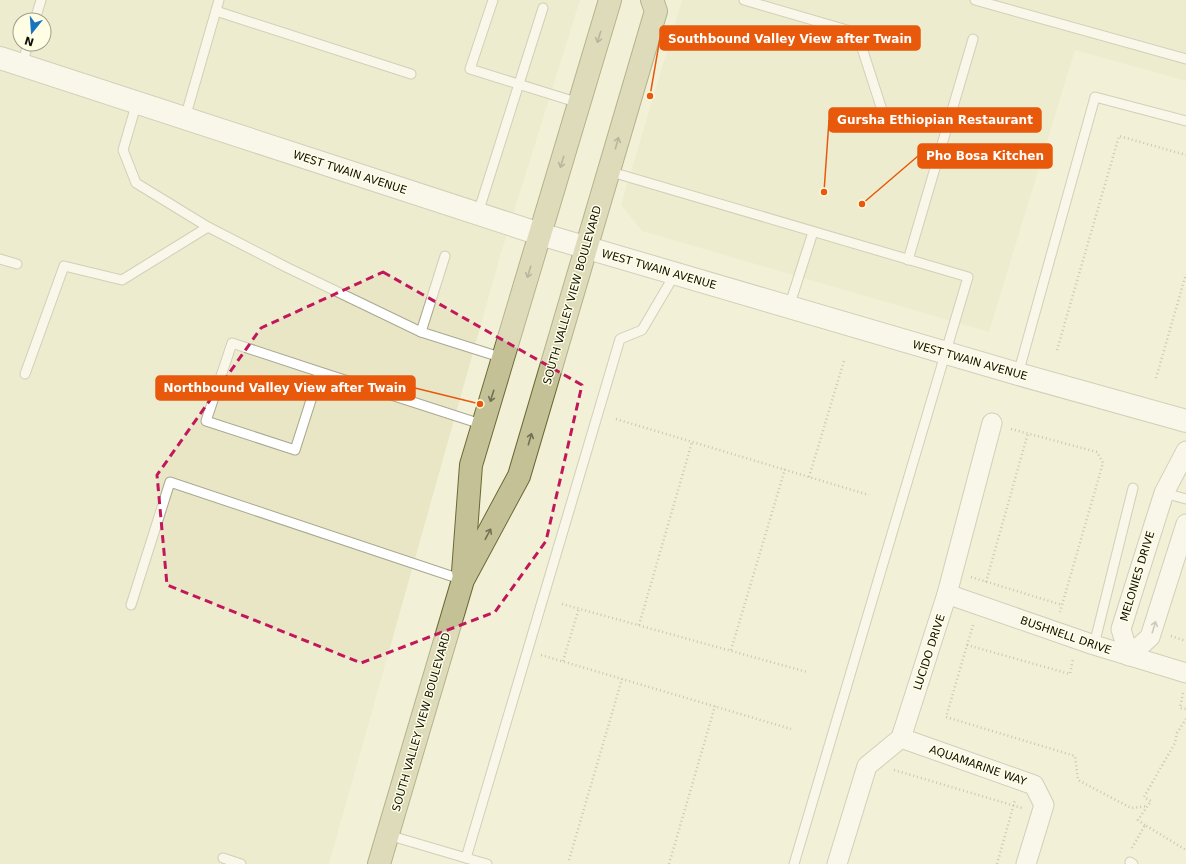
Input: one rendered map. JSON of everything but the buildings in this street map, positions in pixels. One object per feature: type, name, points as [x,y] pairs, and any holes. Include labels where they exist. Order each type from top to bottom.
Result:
[{"type":"main road","name":"SOUTH VALLEY VIEW BOULEVARD","points":[[463,580],[472,465],[610,0]]},
{"type":"main road","name":"SOUTH VALLEY VIEW BOULEVARD","points":[[379,864],[463,580],[519,476],[656,11],[652,0]]},
{"type":"main road","name":"WEST TWAIN AVENUE","points":[[0,58],[540,234],[945,353],[1186,421]]},
{"type":"street","name":"LUCIDO DRIVE","points":[[901,738],[947,594],[992,423]]},
{"type":"street","name":"MELONIES DRIVE","points":[[1129,656],[1121,629],[1164,493],[1186,451]]},
{"type":"street","points":[[1129,656],[1150,637],[1186,524]]},
{"type":"street","name":"BUSHNELL DRIVE","points":[[947,594],[1054,632],[1129,656],[1184,681]]},
{"type":"street","points":[[837,864],[867,766],[901,738]]},
{"type":"street","name":"AQUAMARINE WAY","points":[[901,738],[1034,785],[1043,810]]},
{"type":"street","points":[[1026,864],[1043,810]]},
{"type":"lane","points":[[37,12],[41,0]]},
{"type":"lane","points":[[185,118],[219,0]]},
{"type":"lane","points":[[493,0],[470,69],[579,103]]},
{"type":"lane","points":[[744,0],[847,30],[862,48],[882,110]]},
{"type":"lane","points":[[975,0],[1186,59]]},
{"type":"lane","points":[[478,213],[543,8]]},
{"type":"lane","points":[[216,11],[411,74]]},
{"type":"lane","points":[[908,260],[973,39]]},
{"type":"lane","points":[[22,65],[26,52]]},
{"type":"lane","points":[[1018,374],[1095,97],[1186,121]]},
{"type":"lane","points":[[136,102],[123,150],[136,183],[208,227],[288,268],[421,332],[503,358]]},
{"type":"lane","points":[[608,171],[968,277],[794,864]]},
{"type":"lane","points":[[25,374],[64,266],[122,280],[208,227]]},
{"type":"lane","points":[[789,307],[813,232]]},
{"type":"lane","points":[[421,332],[445,256]]},
{"type":"lane","points":[[0,259],[17,264]]},
{"type":"lane","points":[[466,858],[620,339],[642,330],[675,274]]},
{"type":"lane","points":[[320,372],[295,450],[206,421],[232,343],[484,425]]},
{"type":"lane","points":[[131,605],[170,482],[463,580]]},
{"type":"lane","points":[[1094,645],[1133,488]]},
{"type":"lane","points":[[1164,493],[1186,499]]},
{"type":"lane","points":[[388,835],[487,864]]},
{"type":"lane","points":[[223,858],[241,864]]},
{"type":"path","points":[[1057,350],[1119,136],[1186,155]]},
{"type":"path","points":[[1156,378],[1186,274]]},
{"type":"path","points":[[809,477],[844,362]]},
{"type":"path","points":[[616,419],[869,495]]},
{"type":"path","points":[[992,423],[1097,452],[1103,463],[1054,632]]},
{"type":"path","points":[[986,582],[1028,433]]},
{"type":"path","points":[[639,625],[692,442]]},
{"type":"path","points":[[731,650],[785,469]]},
{"type":"path","points":[[953,572],[1062,605]]},
{"type":"path","points":[[562,604],[807,672]]},
{"type":"path","points":[[979,605],[946,717],[1075,756],[1078,780],[1131,808],[1148,806]]},
{"type":"path","points":[[563,661],[579,608]]},
{"type":"path","points":[[1170,636],[1186,641]]},
{"type":"path","points":[[968,645],[1070,674],[1074,659],[1077,658]]},
{"type":"path","points":[[538,654],[791,729]]},
{"type":"path","points":[[568,860],[622,679]]},
{"type":"path","points":[[1184,681],[1184,691],[1180,708],[1186,709]]},
{"type":"path","points":[[669,864],[714,706]]},
{"type":"path","points":[[1186,719],[1177,733],[1175,743],[1144,797],[1151,801],[1138,820],[1186,850]]},
{"type":"path","points":[[870,763],[1013,805],[1043,810]]},
{"type":"path","points":[[997,864],[1021,780]]},
{"type":"path","points":[[1130,851],[1145,825]]},
{"type":"highlighted area","points":[[383,272],[582,385],[546,541],[495,612],[361,663],[167,585],[157,475],[261,328]]},
{"type":"shaded area","points":[[0,0],[580,0],[501,253],[329,864],[0,864]]},
{"type":"shaded area","points":[[682,0],[1186,0],[1186,81],[1075,50],[989,332],[642,231],[621,205]]},
{"type":"place","name":"Southbound Valley View after Twain","points":[[650,96]]},
{"type":"place","name":"Gursha Ethiopian Restaurant","points":[[824,192]]},
{"type":"place","name":"Pho Bosa Kitchen","points":[[862,204]]},
{"type":"place","name":"Northbound Valley View after Twain","points":[[480,404]]}]
